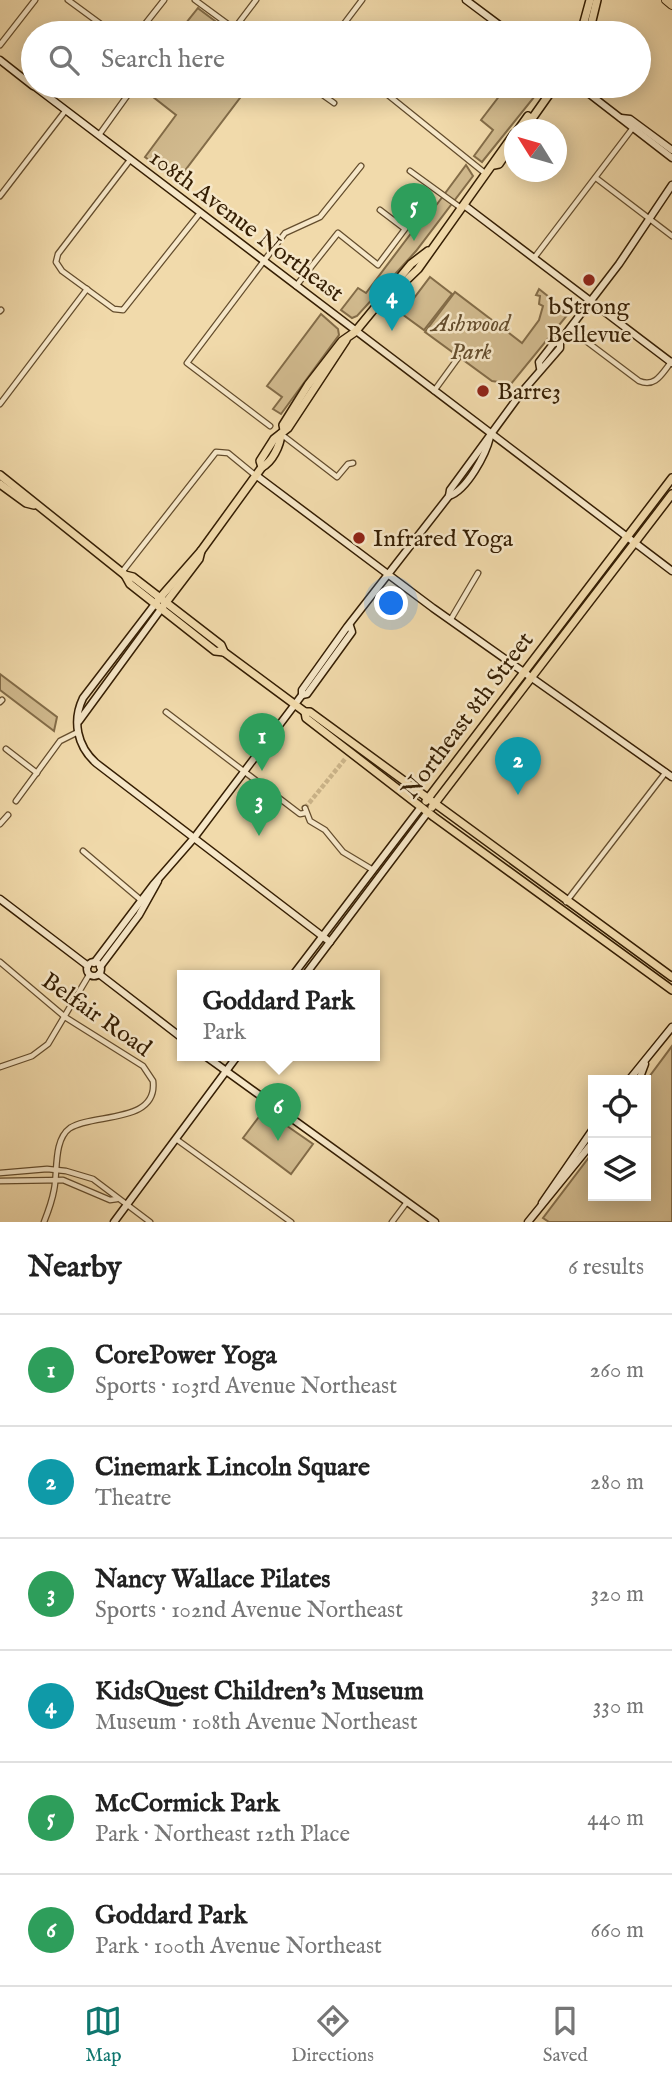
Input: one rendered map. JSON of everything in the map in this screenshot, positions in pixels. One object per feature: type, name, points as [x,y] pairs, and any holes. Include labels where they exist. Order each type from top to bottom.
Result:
[{"type":"highway","points":[[666,0],[672,5]]},
{"type":"main road","points":[[466,0],[494,21]]},
{"type":"main road","points":[[584,21],[590,0]]},
{"type":"main road","points":[[592,21],[597,0]]},
{"type":"main road","name":"108th Avenue Northeast","points":[[0,61],[21,77]]},
{"type":"main road","name":"108th Avenue Northeast","points":[[50,98],[672,571]]},
{"type":"main road","points":[[528,119],[546,98]]},
{"type":"main road","points":[[595,98],[672,158]]},
{"type":"main road","points":[[530,119],[534,113]]},
{"type":"main road","points":[[621,118],[630,119],[672,150]]},
{"type":"main road","points":[[79,721],[76,716],[83,698],[201,551],[257,476],[261,467],[260,461],[274,439],[282,432],[283,425],[308,385],[342,341],[355,332],[418,268],[504,148]]},
{"type":"main road","points":[[494,165],[499,164],[504,157]]},
{"type":"main road","points":[[302,695],[302,690],[449,496],[450,490],[540,368],[539,362],[553,344],[560,342],[570,329],[672,185]]},
{"type":"main road","points":[[462,206],[672,362]]},
{"type":"main road","points":[[0,475],[30,497],[34,505]]},
{"type":"main road","points":[[257,476],[388,575],[669,775]]},
{"type":"main road","name":"Northeast 8th Street","points":[[431,802],[524,670],[672,478]]},
{"type":"main road","points":[[0,484],[26,503],[34,505],[123,574],[133,577],[160,603],[221,645],[224,652],[305,712],[310,712],[566,903],[672,977]]},
{"type":"main road","name":"Northeast 8th Street","points":[[299,970],[373,870],[532,676],[672,494]]},
{"type":"main road","points":[[160,603],[79,721],[78,732],[88,755],[330,942]]},
{"type":"main road","points":[[89,975],[158,881],[194,838],[302,695],[311,688],[352,632],[350,626]]},
{"type":"main road","points":[[103,686],[116,656]]},
{"type":"main road","points":[[305,712],[306,718],[348,755],[672,990]]},
{"type":"main road","name":"Northeast 8th Street","points":[[310,970],[424,810]]},
{"type":"main road","points":[[500,865],[525,877],[528,875]]},
{"type":"main road","points":[[0,899],[95,967],[177,1034]]},
{"type":"main road","points":[[634,1075],[672,1027]]},
{"type":"main road","points":[[212,1061],[435,1222]]},
{"type":"main road","points":[[114,1222],[234,1061]]},
{"type":"main road","points":[[641,1075],[645,1064]]},
{"type":"main road","points":[[541,1205],[545,1194],[588,1136]]},
{"type":"main road","points":[[528,1222],[588,1148]]},
{"type":"street","points":[[0,45],[35,0]]},
{"type":"street","points":[[68,0],[96,21]]},
{"type":"street","points":[[78,8],[84,0]]},
{"type":"street","points":[[147,21],[164,0]]},
{"type":"street","points":[[195,0],[223,21]]},
{"type":"street","points":[[240,21],[256,0]]},
{"type":"street","points":[[346,21],[362,0]]},
{"type":"street","points":[[98,135],[126,98]]},
{"type":"street","points":[[327,98],[334,103]]},
{"type":"street","points":[[392,98],[486,175]]},
{"type":"street","points":[[0,196],[66,110]]},
{"type":"street","points":[[534,258],[632,129]]},
{"type":"street","points":[[130,160],[58,254],[56,262],[59,268],[117,310],[123,310],[200,213]]},
{"type":"street","points":[[270,426],[187,363],[285,233],[320,217],[361,166]]},
{"type":"street","points":[[410,171],[462,206]]},
{"type":"street","points":[[596,178],[672,236]]},
{"type":"street","points":[[296,286],[338,233],[378,265],[405,229],[380,210]]},
{"type":"street","points":[[0,404],[87,289]]},
{"type":"street","points":[[570,329],[648,385],[654,383],[672,362]]},
{"type":"street","points":[[434,391],[458,358]]},
{"type":"street","points":[[282,432],[337,477],[348,464],[353,463]]},
{"type":"street","points":[[123,574],[216,452],[228,453],[257,476]]},
{"type":"street","points":[[451,619],[478,573]]},
{"type":"street","points":[[166,712],[300,814],[305,810],[344,852],[373,870]]},
{"type":"street","points":[[16,801],[60,741],[78,732]]},
{"type":"street","points":[[6,748],[37,773]]},
{"type":"street","points":[[566,903],[669,775]]},
{"type":"street","points":[[0,824],[8,815]]},
{"type":"street","points":[[83,851],[143,902]]},
{"type":"street","name":"Belfair Road","points":[[0,962],[65,1017],[143,1066],[151,1074],[154,1086],[149,1099],[135,1110],[69,1129],[60,1143],[57,1170]]},
{"type":"street","points":[[0,1067],[42,1050],[89,975]]},
{"type":"street","points":[[176,1139],[291,1222]]},
{"type":"street","points":[[44,1222],[57,1170]]},
{"type":"street","points":[[0,1173],[57,1170],[93,1179],[116,1193],[117,1199]]},
{"type":"street","points":[[0,1181],[55,1180],[92,1190],[110,1200],[117,1199],[150,1222]]},
{"type":"street","points":[[392,1222],[407,1202]]},
{"type":"green space","points":[[198,8],[215,21],[188,21]]},
{"type":"green space","points":[[154,98],[240,98],[177,181],[145,157],[176,115]]},
{"type":"green space","points":[[498,98],[533,98],[517,119],[504,119],[504,135],[482,162],[474,156],[493,130],[481,120]]},
{"type":"green space","points":[[466,165],[473,176],[416,251],[357,316],[352,318],[341,310],[358,288],[366,293],[412,232],[403,224],[416,206],[429,215]]},
{"type":"green space","name":"Ashwood Park","points":[[430,277],[452,294],[424,330],[402,314]]},
{"type":"green space","name":"Ashwood Park","points":[[539,289],[569,313],[511,384],[492,381],[425,332],[455,292],[522,343],[539,320],[543,306],[539,304],[540,296],[536,295]]},
{"type":"green space","points":[[321,314],[338,329],[339,335],[281,414],[273,409],[282,397],[267,386]]},
{"type":"green space","points":[[0,674],[57,717],[54,731],[0,690]]},
{"type":"green space","points":[[672,1046],[672,1222],[549,1222],[543,1218],[588,1159],[588,1201],[651,1201],[650,1075]]},
{"type":"green space","points":[[264,1110],[313,1144],[291,1174],[243,1138]]},
{"type":"tunnel","points":[[305,808],[345,759]]},
{"type":"place","name":"McCormick Park","points":[[414,241]]},
{"type":"place","name":"bStrong Bellevue","points":[[589,280]]},
{"type":"place","name":"KidsQuest Children's Museum","points":[[392,331]]},
{"type":"place","name":"Barre3","points":[[483,391]]},
{"type":"place","name":"Infrared Yoga","points":[[359,538]]},
{"type":"place","name":"CorePower Yoga","points":[[262,771]]},
{"type":"place","name":"Cinemark Lincoln Square","points":[[518,795]]},
{"type":"place","name":"Nancy Wallace Pilates","points":[[259,836]]},
{"type":"place","name":"Goddard Park","points":[[278,1141]]}]
